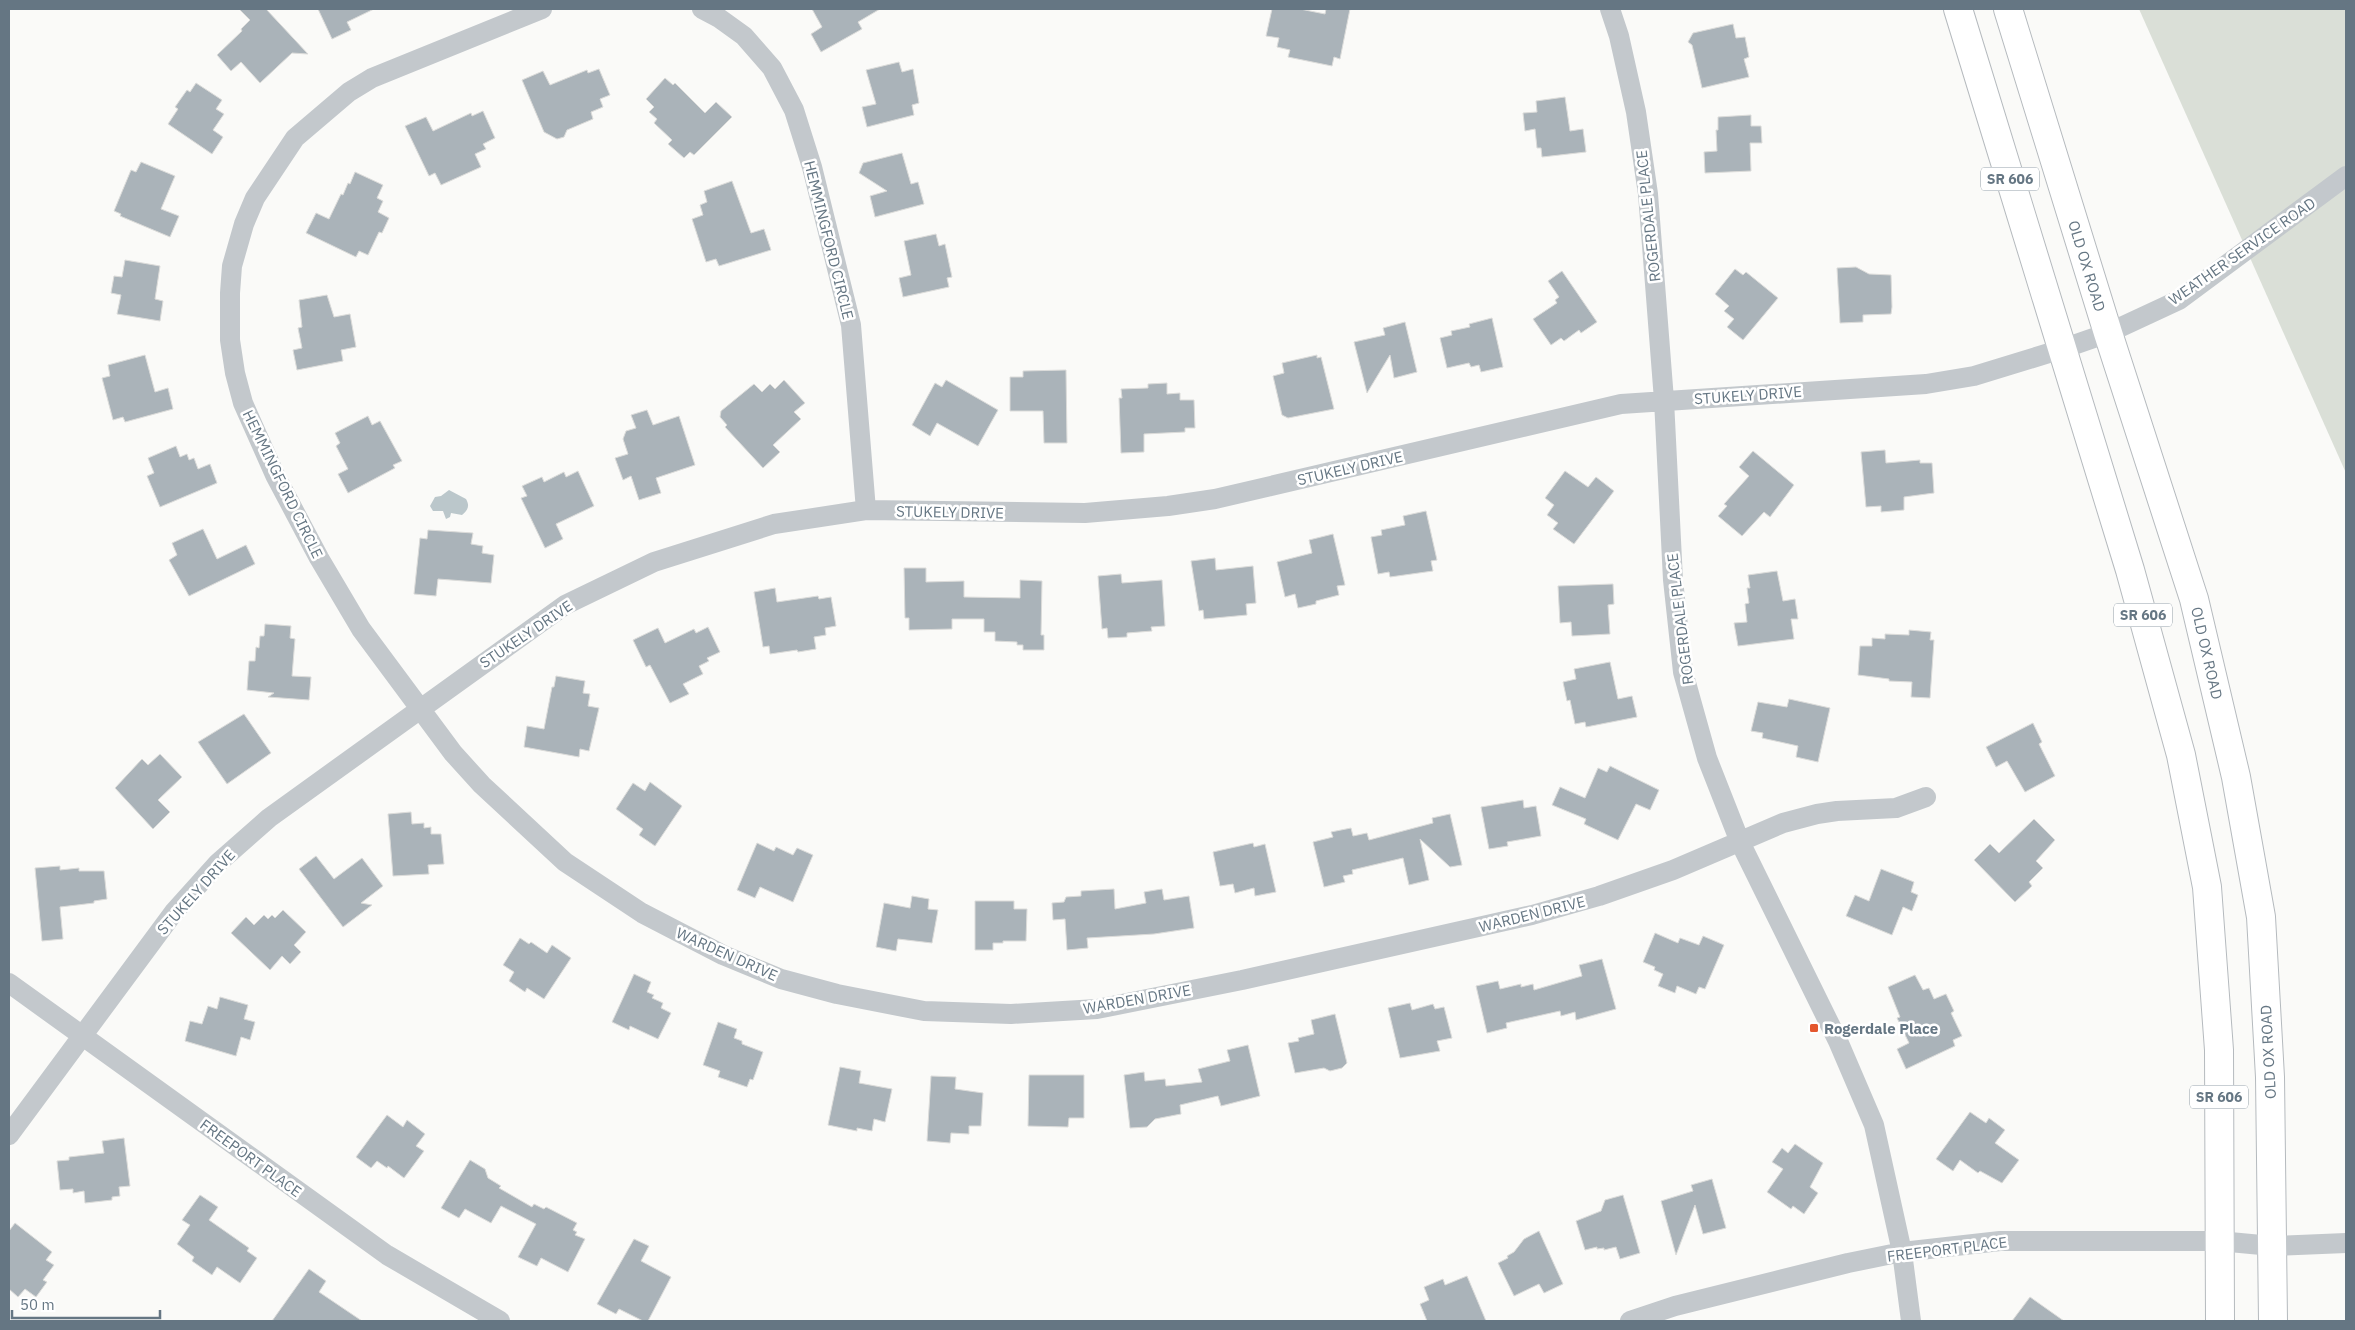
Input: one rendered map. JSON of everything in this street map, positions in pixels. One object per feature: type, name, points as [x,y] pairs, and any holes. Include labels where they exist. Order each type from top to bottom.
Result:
[{"type":"main road","name":"SR 606","points":[[1958,9],[2130,570],[2181,755],[2207,886],[2219,1050],[2220,1321]]},
{"type":"main road","name":"OLD OX ROAD","points":[[2008,9],[2108,333],[2194,599],[2236,777],[2261,917],[2270,1077],[2273,1321]]},
{"type":"street","name":"HEMMINGFORD CIRCLE","points":[[420,708],[361,629],[318,558],[275,475],[243,402],[235,373],[230,340],[232,266],[244,224],[255,198],[295,138],[349,92],[372,78],[542,9]]},
{"type":"street","name":"HEMMINGFORD CIRCLE","points":[[702,9],[719,18],[744,36],[772,68],[794,110],[812,167],[851,325],[866,510]]},
{"type":"street","name":"ROGERDALE PLACE","points":[[1610,9],[1619,36],[1636,112],[1648,194],[1664,400],[1673,580],[1683,672],[1707,758],[1740,842],[1838,1041],[1874,1125],[1902,1252],[1911,1321]]},
{"type":"street","name":"WEATHER SERVICE ROAD","points":[[2108,333],[2179,300],[2346,176]]},
{"type":"street","name":"STUKELY DRIVE","points":[[9,1136],[174,912],[218,863],[269,818],[565,605],[654,562],[774,524],[866,510],[1062,514],[1178,505],[1215,499],[1622,404],[1926,384],[1974,376],[2108,333]]},
{"type":"street","name":"WARDEN DRIVE","points":[[420,708],[459,759],[542,843],[564,862],[642,913],[723,955],[781,979],[836,994],[924,1011],[1011,1014],[1098,1009],[1242,980],[1532,916],[1608,893],[1673,870],[1783,824],[1816,814],[1896,808],[1926,797]]},
{"type":"street","name":"FREEPORT PLACE","points":[[9,983],[387,1255],[500,1321]]},
{"type":"street","name":"FREEPORT PLACE","points":[[1630,1321],[1675,1306],[1902,1252],[2000,1241],[2219,1240],[2272,1246],[2346,1242]]},
{"type":"shaded area","points":[[2139,9],[2346,9],[2346,473]]},
{"type":"shaded area","points":[[449,490],[466,499],[468,506],[462,515],[451,513],[450,517],[446,519],[443,511],[433,511],[430,506],[435,497],[441,496]]},
{"type":"building","points":[[239,9],[266,9],[308,54],[292,53],[260,83],[241,62],[231,71],[217,55],[242,31],[241,29],[250,20]]},
{"type":"building","points":[[318,9],[374,9],[347,22],[351,30],[332,39]]},
{"type":"building","points":[[812,9],[880,9],[858,22],[862,29],[821,52],[811,34],[822,27]]},
{"type":"building","points":[[1272,9],[1300,9],[1325,14],[1326,9],[1350,9],[1340,59],[1334,57],[1332,66],[1288,57],[1290,50],[1277,47],[1279,38],[1266,36]]},
{"type":"building","points":[[1733,24],[1736,38],[1745,37],[1749,57],[1744,59],[1749,77],[1702,88],[1692,45],[1688,42],[1693,33]]},
{"type":"building","points":[[899,62],[902,72],[913,69],[919,103],[912,105],[914,115],[867,127],[862,107],[876,104],[866,70]]},
{"type":"building","points":[[599,69],[610,95],[600,99],[603,107],[591,112],[593,119],[567,130],[564,137],[557,139],[544,132],[522,80],[543,71],[550,85],[587,70],[588,73]]},
{"type":"building","points":[[665,78],[673,85],[675,83],[705,113],[716,102],[732,117],[694,155],[690,152],[684,158],[668,144],[672,140],[654,123],[657,119],[649,112],[654,107],[646,99]]},
{"type":"building","points":[[196,83],[222,100],[216,109],[224,114],[213,130],[223,137],[212,154],[168,124],[178,109],[175,107],[187,90],[190,92]]},
{"type":"building","points":[[1565,97],[1570,131],[1583,129],[1586,152],[1542,157],[1541,148],[1537,148],[1535,129],[1525,131],[1523,113],[1537,112],[1536,101]]},
{"type":"building","points":[[483,111],[495,138],[483,144],[486,149],[475,154],[481,167],[441,185],[435,173],[429,176],[405,126],[426,117],[433,131],[471,113],[472,116]]},
{"type":"building","points":[[1751,115],[1751,126],[1761,126],[1762,143],[1750,143],[1751,171],[1705,173],[1704,152],[1717,151],[1716,130],[1718,130],[1718,117]]},
{"type":"building","points":[[902,153],[911,184],[918,182],[924,204],[875,217],[870,196],[887,191],[859,173],[863,163]]},
{"type":"building","points":[[141,162],[175,176],[161,209],[179,216],[170,237],[120,216],[121,214],[114,211],[131,170],[136,172]]},
{"type":"building","points":[[355,172],[383,185],[377,198],[383,201],[378,212],[389,218],[382,233],[379,232],[368,255],[359,251],[356,257],[306,233],[316,213],[329,219],[341,194],[343,195],[348,183],[350,184]]},
{"type":"building","points":[[732,181],[751,233],[764,229],[771,250],[719,266],[716,259],[706,262],[692,219],[703,215],[700,205],[707,202],[704,191]]},
{"type":"building","points":[[936,234],[939,246],[945,244],[952,277],[947,278],[949,287],[903,297],[899,278],[911,275],[904,241]]},
{"type":"building","points":[[125,260],[160,266],[155,299],[163,301],[160,321],[117,314],[121,295],[111,293],[114,276],[122,277]]},
{"type":"building","points":[[1856,267],[1869,274],[1891,275],[1891,314],[1863,315],[1863,322],[1840,323],[1837,268]]},
{"type":"building","points":[[1735,269],[1743,275],[1746,272],[1778,298],[1743,340],[1727,327],[1734,319],[1724,311],[1729,306],[1715,294]]},
{"type":"building","points":[[1562,271],[1597,322],[1581,333],[1579,330],[1564,341],[1561,338],[1551,345],[1533,319],[1557,303],[1555,300],[1559,297],[1548,281]]},
{"type":"building","points":[[327,295],[334,317],[350,314],[356,347],[341,350],[343,361],[297,370],[293,350],[302,348],[298,328],[302,327],[299,300]]},
{"type":"building","points":[[1492,318],[1503,367],[1481,372],[1479,365],[1471,367],[1469,363],[1447,368],[1440,338],[1452,335],[1451,331],[1470,327],[1469,324]]},
{"type":"building","points":[[1405,322],[1417,372],[1394,378],[1390,355],[1367,393],[1354,342],[1385,335],[1383,328]]},
{"type":"building","points":[[145,355],[155,392],[168,388],[173,409],[125,422],[123,417],[113,420],[102,378],[110,376],[108,365]]},
{"type":"building","points":[[1317,355],[1317,358],[1321,357],[1334,409],[1288,418],[1282,415],[1273,376],[1284,373],[1282,363]]},
{"type":"building","points":[[1066,370],[1067,443],[1044,443],[1043,411],[1010,411],[1010,377],[1023,377],[1023,371]]},
{"type":"building","points":[[784,380],[805,403],[794,412],[801,419],[773,445],[780,452],[763,468],[725,427],[727,425],[720,417],[721,411],[754,384],[762,392],[770,384],[775,389]]},
{"type":"building","points":[[946,380],[998,410],[978,446],[937,423],[930,436],[912,425],[935,383],[942,387]]},
{"type":"building","points":[[1167,383],[1167,394],[1180,393],[1180,400],[1194,400],[1195,428],[1185,428],[1185,432],[1144,434],[1144,452],[1121,453],[1119,398],[1122,398],[1121,389],[1148,388],[1148,384]]},
{"type":"building","points":[[647,410],[653,425],[679,416],[695,465],[656,478],[661,493],[639,500],[631,476],[623,480],[615,458],[628,454],[623,439],[626,431],[636,428],[631,415]]},
{"type":"building","points":[[368,416],[372,425],[380,421],[402,461],[393,465],[395,468],[348,493],[338,474],[348,469],[336,446],[340,443],[335,433]]},
{"type":"building","points":[[176,446],[180,457],[187,454],[189,460],[194,458],[198,469],[210,464],[217,483],[160,507],[147,476],[154,473],[148,458]]},
{"type":"building","points":[[1885,450],[1886,463],[1920,460],[1920,463],[1932,463],[1934,493],[1904,497],[1904,510],[1881,512],[1881,506],[1866,507],[1861,452]]},
{"type":"building","points":[[1753,451],[1794,485],[1770,517],[1764,512],[1742,536],[1718,516],[1727,506],[1724,504],[1749,476],[1739,467]]},
{"type":"building","points":[[578,471],[594,506],[556,524],[563,539],[545,548],[521,498],[527,496],[522,486],[542,477],[544,482],[564,472],[566,477]]},
{"type":"building","points":[[1565,471],[1588,487],[1596,477],[1614,491],[1574,544],[1553,529],[1558,523],[1547,515],[1554,505],[1545,498]]},
{"type":"building","points":[[1426,511],[1437,560],[1431,561],[1433,571],[1390,577],[1389,572],[1378,574],[1371,537],[1382,535],[1381,530],[1405,525],[1403,516]]},
{"type":"building","points":[[203,529],[217,559],[246,545],[255,564],[189,596],[169,560],[177,555],[172,543]]},
{"type":"building","points":[[428,530],[473,533],[471,544],[483,546],[482,553],[494,555],[491,583],[438,579],[436,596],[414,594],[420,538],[427,539]]},
{"type":"building","points":[[1333,534],[1345,585],[1337,586],[1339,595],[1316,601],[1316,604],[1298,608],[1295,594],[1285,597],[1277,562],[1312,553],[1309,540]]},
{"type":"building","points":[[1215,558],[1216,570],[1253,566],[1256,603],[1246,604],[1247,615],[1204,619],[1203,610],[1199,611],[1191,561]]},
{"type":"building","points":[[904,568],[926,568],[926,582],[964,581],[964,597],[1020,598],[1020,580],[1042,581],[1041,635],[1044,635],[1044,650],[1023,650],[1023,645],[1017,645],[1017,642],[995,641],[995,632],[984,632],[984,619],[952,619],[952,629],[909,630],[909,618],[905,618]]},
{"type":"building","points":[[1777,571],[1783,601],[1795,599],[1798,619],[1791,619],[1794,639],[1738,646],[1734,623],[1747,622],[1745,604],[1749,603],[1747,588],[1750,588],[1748,575]]},
{"type":"building","points":[[1121,574],[1122,583],[1162,580],[1165,626],[1151,627],[1152,631],[1127,633],[1127,637],[1108,638],[1107,628],[1102,629],[1098,576]]},
{"type":"building","points":[[1613,584],[1614,604],[1608,605],[1610,634],[1572,636],[1571,622],[1560,623],[1558,586]]},
{"type":"building","points":[[775,588],[777,602],[818,596],[819,599],[831,597],[836,626],[825,628],[826,635],[814,637],[816,649],[770,654],[769,646],[763,647],[754,592]]},
{"type":"building","points":[[265,624],[291,626],[290,638],[295,639],[292,676],[311,677],[309,700],[268,697],[274,693],[247,690],[249,661],[255,661],[256,647],[259,648],[260,636],[264,636]]},
{"type":"building","points":[[708,627],[720,652],[707,658],[709,661],[699,666],[703,674],[683,684],[689,694],[670,703],[650,665],[646,667],[633,640],[658,628],[665,643],[694,629],[696,633]]},
{"type":"building","points":[[1909,630],[1931,632],[1930,640],[1934,640],[1930,698],[1911,697],[1912,682],[1889,681],[1889,679],[1858,675],[1860,646],[1872,646],[1872,638],[1885,639],[1885,634],[1909,635]]},
{"type":"building","points":[[1610,662],[1618,699],[1632,696],[1637,717],[1586,727],[1585,722],[1575,724],[1570,700],[1567,701],[1563,682],[1576,679],[1574,669]]},
{"type":"building","points":[[556,676],[585,681],[583,693],[590,694],[588,706],[599,708],[589,751],[580,749],[579,757],[524,747],[527,726],[544,729]]},
{"type":"building","points":[[1789,699],[1830,708],[1818,762],[1796,757],[1798,746],[1762,738],[1763,733],[1751,731],[1758,702],[1787,707]]},
{"type":"building","points":[[244,714],[271,753],[227,784],[198,742]]},
{"type":"building","points":[[2033,723],[2042,742],[2039,744],[2055,776],[2025,792],[2007,761],[1996,767],[1986,747]]},
{"type":"building","points":[[160,754],[182,777],[158,800],[170,812],[153,829],[115,788],[142,759],[148,765]]},
{"type":"building","points":[[1610,766],[1659,790],[1650,810],[1636,804],[1618,840],[1584,824],[1586,819],[1552,805],[1560,787],[1585,798],[1598,768],[1607,772]]},
{"type":"building","points":[[650,782],[682,806],[655,846],[639,835],[643,829],[616,809],[633,783],[645,791]]},
{"type":"building","points":[[1523,800],[1524,808],[1536,806],[1541,836],[1507,842],[1508,846],[1489,849],[1481,807]]},
{"type":"building","points":[[411,812],[412,824],[424,823],[424,828],[431,827],[431,834],[441,834],[444,864],[428,865],[429,874],[393,876],[388,814]]},
{"type":"building","points":[[1450,814],[1462,865],[1450,867],[1420,839],[1429,880],[1409,885],[1403,858],[1352,870],[1353,874],[1343,876],[1345,882],[1324,887],[1313,842],[1333,837],[1331,832],[1351,828],[1353,836],[1367,833],[1369,840],[1433,823],[1432,818]]},
{"type":"building","points":[[2034,819],[2055,840],[2036,861],[2043,868],[2029,882],[2032,886],[2015,902],[1974,860],[1990,844],[1999,853]]},
{"type":"building","points":[[757,843],[774,851],[776,847],[793,855],[797,848],[813,855],[793,902],[760,887],[755,898],[737,890]]},
{"type":"building","points":[[1253,843],[1254,847],[1265,844],[1276,892],[1255,896],[1254,888],[1235,893],[1233,884],[1220,886],[1213,852]]},
{"type":"building","points":[[316,856],[334,879],[362,858],[383,886],[361,903],[372,905],[343,927],[299,869]]},
{"type":"building","points":[[60,866],[60,870],[79,868],[79,871],[104,871],[107,899],[94,901],[94,903],[60,907],[63,939],[42,941],[35,868]]},
{"type":"building","points":[[1881,869],[1914,882],[1911,892],[1918,895],[1912,911],[1903,907],[1892,935],[1846,916],[1855,895],[1869,901]]},
{"type":"building","points":[[1114,889],[1115,909],[1146,903],[1144,892],[1162,889],[1164,900],[1189,896],[1194,928],[1154,934],[1087,938],[1088,948],[1067,950],[1065,919],[1053,920],[1052,903],[1064,902],[1066,897],[1081,896],[1081,891]]},
{"type":"building","points":[[912,896],[929,899],[928,909],[938,910],[932,943],[898,939],[896,951],[876,947],[884,903],[910,908]]},
{"type":"building","points":[[975,901],[1014,901],[1014,909],[1027,909],[1026,941],[1003,941],[1003,943],[993,943],[993,950],[975,950]]},
{"type":"building","points":[[283,910],[306,932],[294,945],[301,952],[290,964],[282,956],[270,970],[231,933],[246,917],[254,925],[264,915],[268,919],[272,915],[275,918]]},
{"type":"building","points":[[1655,933],[1678,943],[1680,938],[1699,945],[1703,936],[1724,945],[1705,989],[1699,987],[1696,994],[1677,986],[1675,993],[1658,986],[1663,974],[1654,970],[1655,967],[1643,962]]},
{"type":"building","points":[[520,938],[529,944],[531,942],[547,953],[552,945],[571,958],[544,999],[527,988],[525,992],[509,981],[514,972],[503,965]]},
{"type":"building","points":[[1602,959],[1616,1009],[1576,1020],[1575,1012],[1561,1016],[1560,1011],[1506,1023],[1507,1028],[1487,1033],[1476,986],[1498,981],[1500,989],[1521,984],[1521,987],[1533,984],[1534,990],[1582,976],[1579,965]]},
{"type":"building","points":[[634,974],[651,982],[647,992],[654,995],[652,998],[663,1003],[661,1008],[671,1013],[658,1039],[630,1026],[629,1030],[612,1022]]},
{"type":"building","points":[[1915,975],[1923,990],[1929,988],[1934,999],[1946,994],[1954,1011],[1951,1013],[1962,1036],[1953,1040],[1955,1046],[1906,1069],[1897,1049],[1909,1043],[1897,1018],[1900,1017],[1888,987]]},
{"type":"building","points":[[220,997],[248,1005],[244,1019],[255,1022],[250,1040],[241,1037],[236,1056],[185,1041],[190,1021],[202,1024],[208,1006],[217,1009]]},
{"type":"building","points":[[1410,1003],[1412,1010],[1433,1004],[1435,1009],[1444,1007],[1452,1038],[1437,1041],[1440,1051],[1400,1058],[1388,1008]]},
{"type":"building","points":[[1335,1014],[1347,1063],[1342,1068],[1330,1071],[1324,1068],[1295,1073],[1288,1043],[1299,1041],[1298,1038],[1314,1034],[1311,1020]]},
{"type":"building","points":[[718,1022],[737,1029],[734,1038],[742,1041],[742,1044],[763,1052],[753,1080],[750,1079],[747,1087],[718,1077],[720,1071],[703,1065]]},
{"type":"building","points":[[1248,1045],[1260,1096],[1221,1106],[1218,1096],[1180,1105],[1181,1114],[1155,1119],[1147,1127],[1130,1128],[1124,1075],[1144,1072],[1145,1081],[1165,1079],[1166,1086],[1202,1082],[1198,1069],[1230,1061],[1227,1050]]},
{"type":"building","points":[[840,1067],[861,1071],[859,1083],[892,1089],[885,1122],[874,1119],[872,1131],[857,1128],[857,1131],[828,1125]]},
{"type":"building","points":[[1029,1075],[1084,1075],[1084,1118],[1069,1118],[1068,1127],[1028,1126]]},
{"type":"building","points":[[931,1076],[956,1077],[955,1089],[983,1093],[981,1126],[969,1126],[969,1134],[951,1133],[950,1143],[927,1141]]},
{"type":"building","points":[[1970,1112],[1986,1123],[1989,1118],[2005,1130],[1995,1143],[2019,1160],[2002,1183],[1980,1171],[1978,1173],[1960,1160],[1953,1171],[1936,1159]]},
{"type":"building","points":[[387,1115],[403,1127],[407,1120],[425,1134],[416,1146],[424,1151],[404,1178],[388,1166],[387,1168],[377,1161],[371,1168],[356,1157]]},
{"type":"building","points":[[124,1138],[130,1186],[119,1187],[120,1196],[112,1197],[112,1200],[85,1203],[84,1191],[73,1193],[73,1189],[60,1190],[57,1161],[69,1160],[69,1157],[104,1153],[102,1141]]},
{"type":"building","points":[[1795,1144],[1823,1163],[1810,1187],[1818,1193],[1804,1214],[1793,1206],[1791,1209],[1767,1192],[1783,1169],[1772,1162],[1782,1148],[1788,1153]]},
{"type":"building","points":[[470,1160],[485,1169],[488,1178],[501,1186],[499,1188],[532,1207],[534,1204],[544,1209],[546,1207],[577,1223],[573,1230],[577,1232],[575,1235],[585,1239],[568,1272],[541,1258],[537,1266],[518,1257],[536,1224],[501,1206],[491,1223],[465,1209],[459,1218],[441,1208]]},
{"type":"building","points":[[1712,1179],[1726,1228],[1703,1234],[1695,1205],[1676,1255],[1661,1201],[1693,1191],[1691,1185]]},
{"type":"building","points":[[200,1195],[218,1207],[209,1220],[249,1248],[247,1251],[257,1258],[240,1283],[217,1267],[212,1275],[192,1261],[194,1257],[177,1244],[190,1225],[182,1220]]},
{"type":"building","points":[[1623,1195],[1640,1253],[1620,1259],[1616,1247],[1604,1250],[1604,1248],[1597,1249],[1597,1247],[1585,1250],[1576,1221],[1601,1211],[1605,1200]]},
{"type":"building","points":[[15,1223],[52,1252],[46,1260],[54,1265],[43,1280],[47,1282],[36,1297],[25,1289],[18,1297],[9,1289],[9,1231]]},
{"type":"building","points":[[1539,1231],[1563,1284],[1544,1293],[1539,1284],[1514,1296],[1498,1263],[1508,1258],[1507,1256],[1514,1252],[1524,1239]]},
{"type":"building","points":[[634,1239],[649,1246],[641,1261],[671,1277],[648,1321],[643,1321],[619,1309],[616,1314],[597,1304]]},
{"type":"building","points":[[309,1269],[326,1281],[319,1292],[362,1321],[272,1321]]},
{"type":"building","points":[[1467,1276],[1486,1321],[1427,1321],[1420,1304],[1429,1300],[1424,1287],[1443,1279],[1445,1285]]},
{"type":"building","points":[[2030,1297],[2064,1321],[2012,1321]]},
{"type":"place","name":"Rogerdale Place","points":[[1814,1028]]}]
